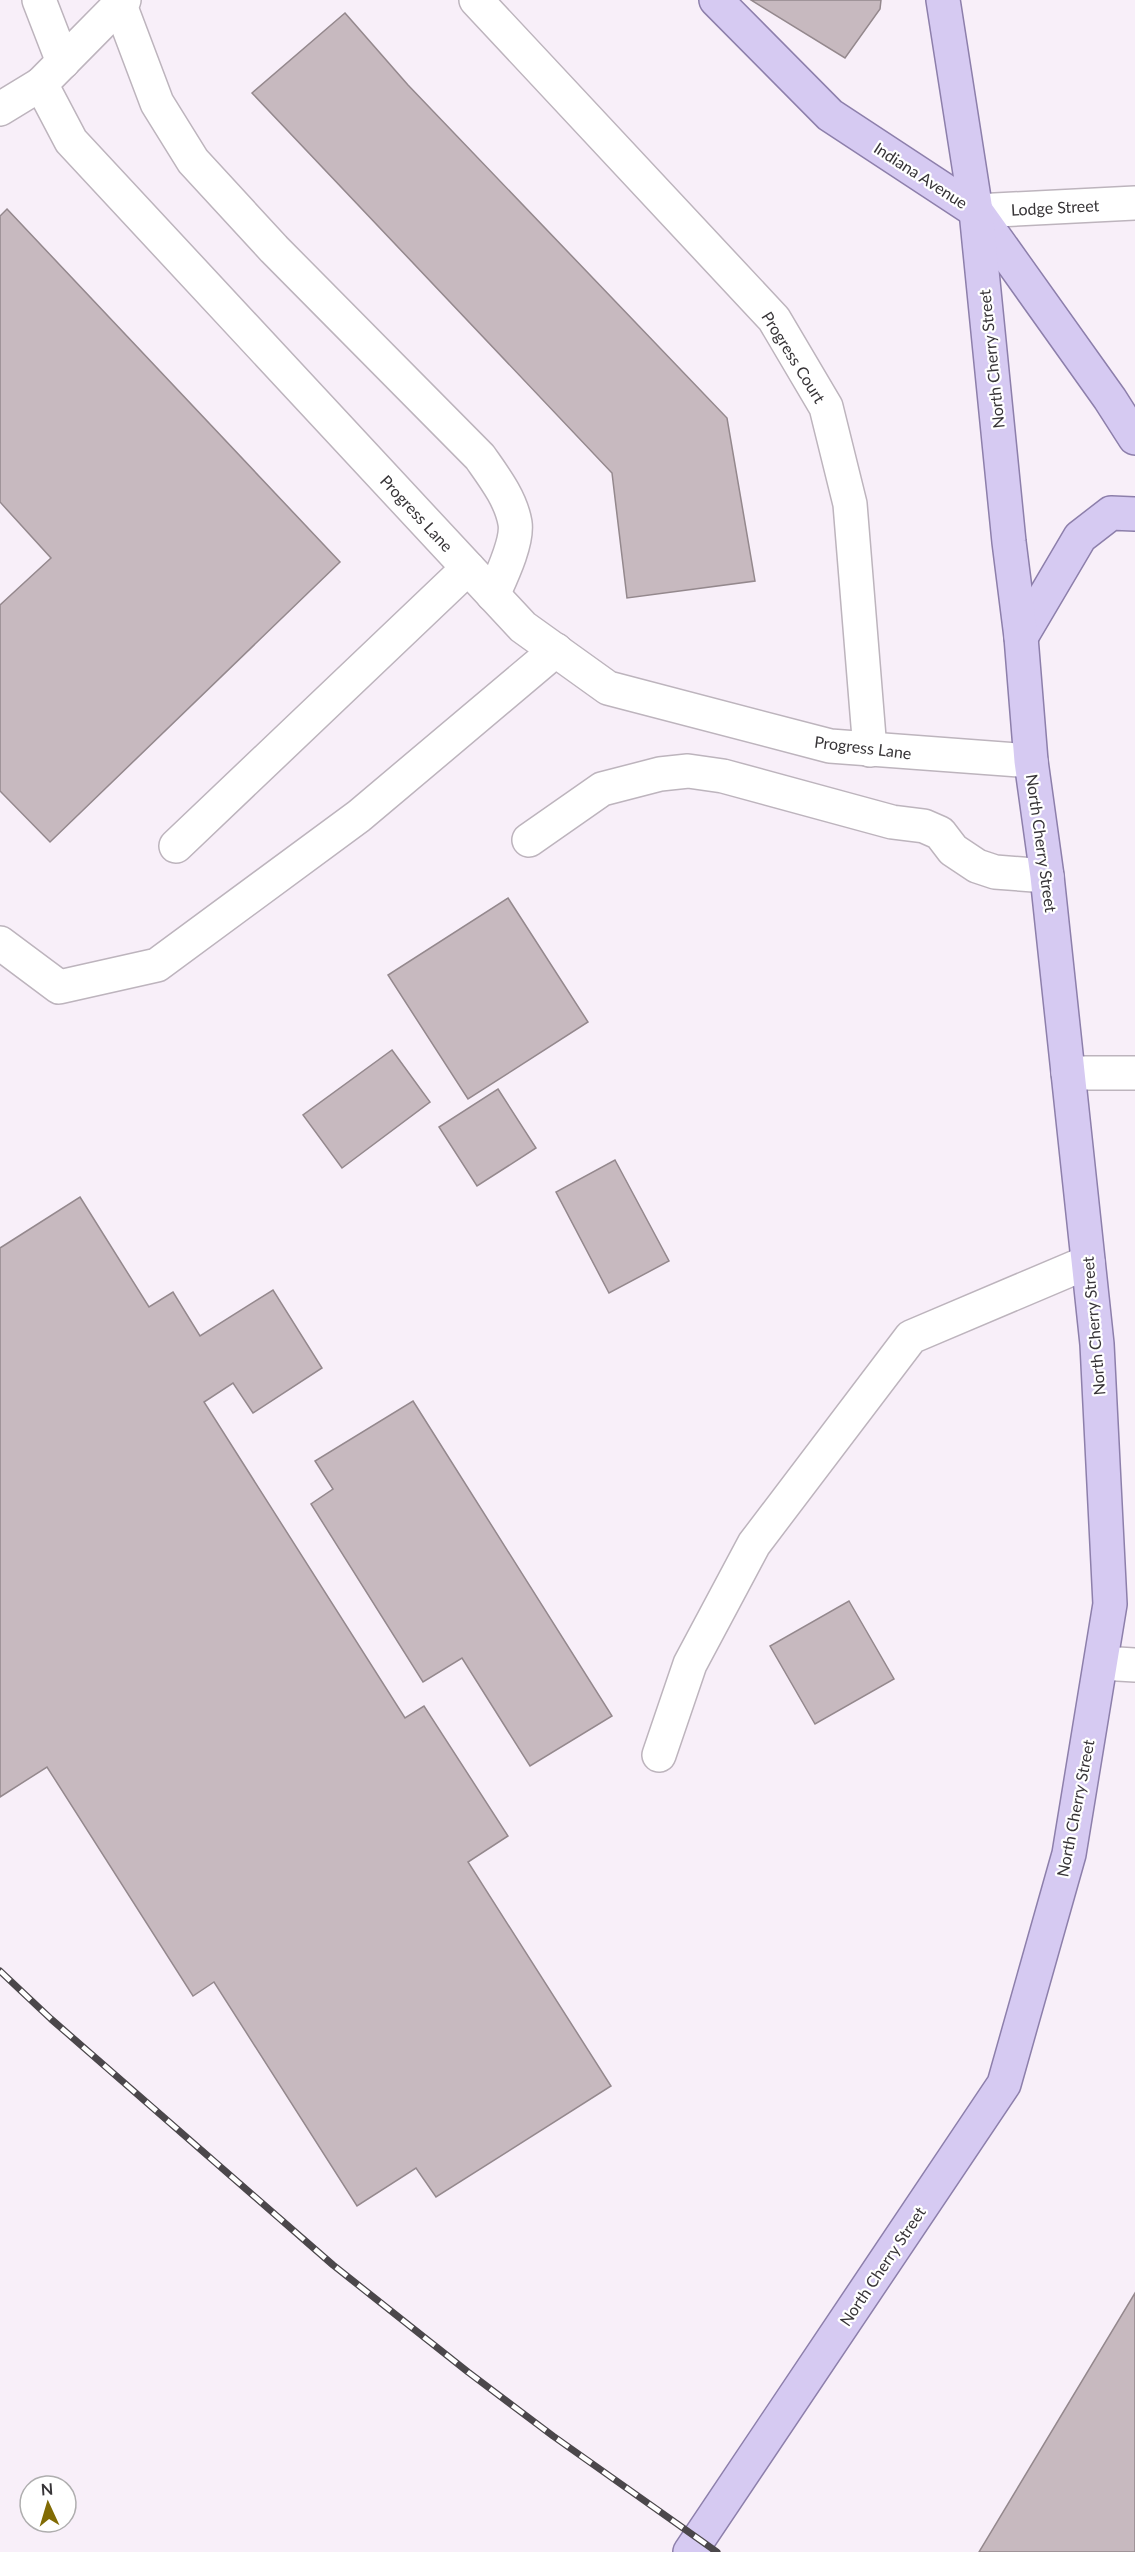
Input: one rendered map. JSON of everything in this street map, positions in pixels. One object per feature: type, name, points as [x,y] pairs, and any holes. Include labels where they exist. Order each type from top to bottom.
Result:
[{"type":"main road","name":"Indiana Avenue","points":[[716,0],[830,115],[976,211],[1110,399],[1135,438]]},
{"type":"main road","name":"North Cherry Street","points":[[690,2552],[1004,2084],[1070,1854],[1110,1604],[1097,1344],[1047,876],[1031,761],[1021,637],[1009,542],[976,211],[943,0]]},
{"type":"main road","points":[[1021,637],[1080,537],[1111,513],[1135,514]]},
{"type":"street","name":"Progress Lane","points":[[39,0],[52,73],[72,141],[523,627],[608,688],[830,746],[1031,761]]},
{"type":"street","name":"Progress Court","points":[[476,0],[774,319],[826,407],[850,504],[870,750]]},
{"type":"street","points":[[0,110],[52,73],[122,3],[157,103],[194,161],[274,249],[480,457],[505,495],[515,525],[508,561],[493,595]]},
{"type":"street","name":"Lodge Street","points":[[976,211],[1135,203]]},
{"type":"street","points":[[176,846],[468,568]]},
{"type":"street","points":[[0,943],[59,987],[157,965],[359,816],[556,650]]},
{"type":"street","points":[[529,840],[602,789],[660,774],[688,771],[723,776],[891,822],[924,826],[940,833],[954,850],[977,866],[995,872],[1047,876]]},
{"type":"street","points":[[1068,1073],[1135,1073]]},
{"type":"street","points":[[658,1755],[690,1664],[754,1544],[911,1337],[1088,1262]]},
{"type":"street","points":[[1101,1663],[1135,1665]]},
{"type":"building","points":[[751,0],[881,0],[880,9],[845,58]]},
{"type":"building","points":[[345,13],[408,85],[727,418],[755,581],[627,598],[612,473],[252,93]]},
{"type":"building","points":[[7,209],[340,562],[50,842],[0,791],[0,605],[51,558],[0,502],[0,216]]},
{"type":"building","points":[[508,898],[588,1022],[468,1099],[388,975]]},
{"type":"building","points":[[392,1050],[430,1102],[342,1168],[303,1115]]},
{"type":"building","points":[[498,1089],[536,1148],[477,1186],[439,1127]]},
{"type":"building","points":[[615,1160],[669,1261],[609,1293],[556,1192]]},
{"type":"building","points":[[80,1197],[149,1307],[173,1292],[200,1336],[273,1290],[322,1368],[253,1413],[233,1383],[204,1402],[405,1718],[424,1706],[508,1836],[468,1862],[611,2086],[436,2197],[416,2168],[357,2206],[214,1982],[193,1996],[47,1767],[0,1797],[0,1248]]},
{"type":"building","points":[[413,1401],[612,1716],[530,1766],[462,1658],[423,1682],[311,1504],[333,1489],[315,1461]]},
{"type":"building","points":[[849,1601],[894,1679],[815,1724],[770,1646]]},
{"type":"building","points":[[1135,2293],[1135,2552],[979,2552]]},
{"type":"railway","points":[[0,1971],[51,2019],[333,2265],[553,2436],[717,2552]]}]
